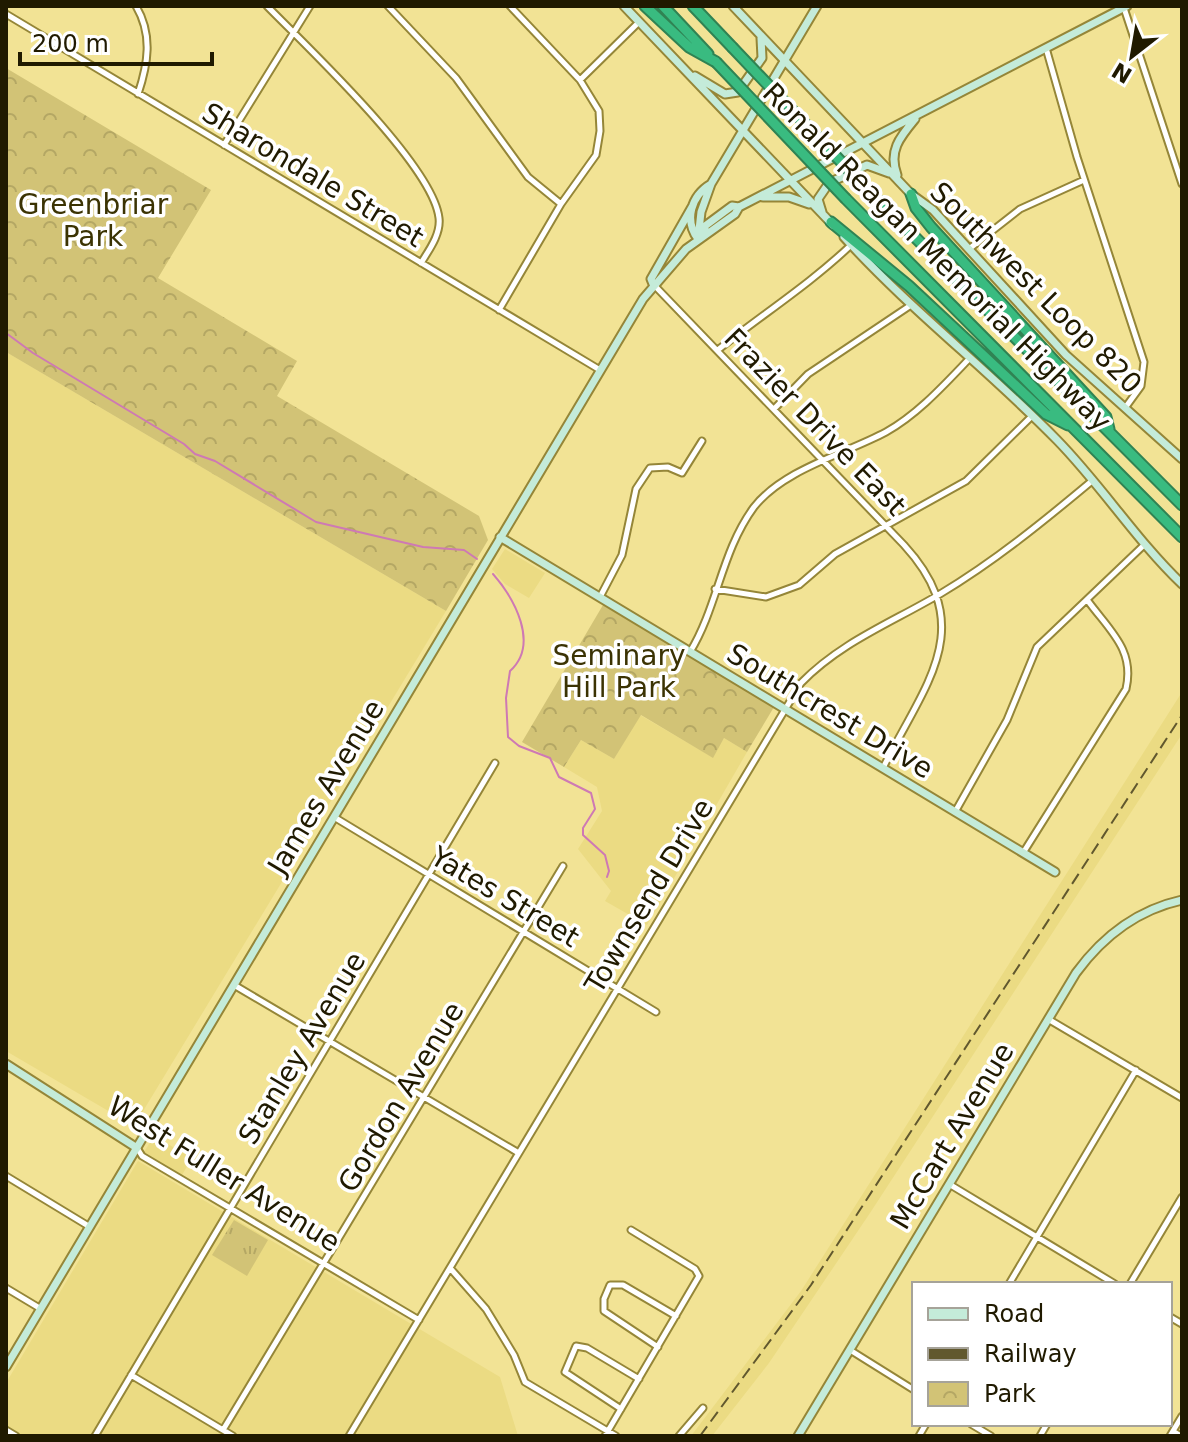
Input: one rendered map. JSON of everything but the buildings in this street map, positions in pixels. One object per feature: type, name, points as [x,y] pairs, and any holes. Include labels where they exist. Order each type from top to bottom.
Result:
[{"type":"highway","points":[[645,6],[689,47],[716,62]]},
{"type":"highway","name":"Ronald Reagan Memorial Highway","points":[[663,6],[846,199],[1182,537]]},
{"type":"highway","name":"Ronald Reagan Memorial Highway","points":[[693,6],[867,189],[1182,505]]},
{"type":"highway","points":[[911,194],[916,208],[942,239],[1106,417],[1110,432]]},
{"type":"highway","points":[[829,220],[909,286],[1046,414],[1076,429]]},
{"type":"main road","points":[[624,6],[851,245],[911,305],[1032,416],[1093,480],[1144,545],[1182,584]]},
{"type":"main road","name":"Southwest Loop 820","points":[[733,6],[911,194],[925,202],[1066,355],[1182,459]]},
{"type":"main road","points":[[698,239],[701,212],[711,184],[817,6]]},
{"type":"main road","name":"James Avenue","points":[[6,1367],[653,284],[705,232],[711,232],[735,214],[739,207],[1125,7]]},
{"type":"main road","points":[[687,71],[722,93],[734,95],[742,90],[762,58],[761,35]]},
{"type":"main road","points":[[897,178],[894,149],[919,114]]},
{"type":"main road","points":[[829,220],[818,199],[829,183],[867,165],[897,178]]},
{"type":"main road","points":[[653,284],[651,279],[657,267],[703,189],[711,184]]},
{"type":"main road","points":[[753,200],[789,197],[817,209]]},
{"type":"main road","points":[[692,207],[690,225],[698,239]]},
{"type":"main road","name":"Southcrest Drive","points":[[500,537],[1055,872]]},
{"type":"main road","name":"McCart Avenue","points":[[798,1436],[1048,1019],[1095,947],[1146,912],[1182,900]]},
{"type":"main road","name":"West Fuller Avenue","points":[[6,1064],[137,1148]]},
{"type":"street","points":[[136,6],[145,24],[148,45],[138,94]]},
{"type":"street","points":[[267,6],[377,122],[431,192],[439,227],[421,263]]},
{"type":"street","points":[[224,145],[310,6]]},
{"type":"street","points":[[388,6],[456,78],[528,177],[561,204]]},
{"type":"street","points":[[499,310],[599,146],[599,111],[580,80],[510,6]]},
{"type":"street","points":[[1125,7],[1182,184]]},
{"type":"street","name":"Sharondale Street","points":[[6,14],[600,370]]},
{"type":"street","points":[[580,80],[639,22]]},
{"type":"street","points":[[1046,48],[1084,180],[1144,362],[1141,386],[1124,408]]},
{"type":"street","points":[[969,249],[1020,209],[1084,180]]},
{"type":"street","points":[[719,349],[767,309],[820,275],[851,245]]},
{"type":"street","name":"Frazier Drive East","points":[[653,284],[719,349],[921,564],[938,595]]},
{"type":"street","points":[[774,409],[808,374],[911,305]]},
{"type":"street","points":[[690,652],[712,607],[724,560],[755,506],[774,487],[907,417],[969,359]]},
{"type":"street","points":[[715,589],[744,597],[766,597],[799,585],[835,554],[966,481],[1032,416]]},
{"type":"street","points":[[600,597],[622,555],[629,507],[636,489],[650,468],[668,467],[682,473],[702,441]]},
{"type":"street","name":"Townsend Drive","points":[[349,1436],[801,683],[826,658],[938,595],[1015,546],[1093,480]]},
{"type":"street","points":[[955,812],[1007,720],[1037,647],[1144,545]]},
{"type":"street","points":[[883,768],[936,665],[943,643],[938,595]]},
{"type":"street","points":[[1023,853],[1126,689],[1129,662],[1124,650],[1088,601]]},
{"type":"street","name":"Stanley Avenue","points":[[95,1436],[495,763]]},
{"type":"street","name":"Yates Street","points":[[334,817],[656,1012]]},
{"type":"street","name":"Gordon Avenue","points":[[223,1430],[563,866]]},
{"type":"street","points":[[234,985],[517,1152]]},
{"type":"street","points":[[1048,1019],[1182,1098]]},
{"type":"street","points":[[1010,1282],[1136,1070]]},
{"type":"street","name":"West Fuller Avenue","points":[[137,1148],[142,1156],[419,1320]]},
{"type":"street","points":[[6,1176],[90,1227]]},
{"type":"street","points":[[949,1184],[1112,1282]]},
{"type":"street","points":[[1131,1282],[1182,1197]]},
{"type":"street","points":[[606,1434],[699,1276],[695,1269],[631,1230]]},
{"type":"street","points":[[450,1268],[492,1318],[514,1355],[525,1382],[606,1434],[616,1436]]},
{"type":"street","points":[[658,1347],[604,1311],[604,1299],[610,1285],[623,1285],[676,1316]]},
{"type":"street","points":[[6,1288],[41,1309]]},
{"type":"street","points":[[621,1409],[565,1372],[570,1353],[576,1346],[587,1348],[639,1379]]},
{"type":"street","points":[[850,1350],[912,1389]]},
{"type":"street","points":[[131,1375],[233,1436]]},
{"type":"street","points":[[679,1436],[703,1408]]},
{"type":"street","points":[[1181,1436],[1172,1433],[1182,1416]]},
{"type":"street","points":[[6,1430],[16,1436]]},
{"type":"shaded area","points":[[6,352],[446,611],[134,1126],[6,1051]]},
{"type":"shaded area","points":[[505,549],[545,573],[529,598],[505,584],[492,569]]},
{"type":"shaded area","points":[[1182,692],[1182,734],[870,1213],[769,1363],[712,1436],[691,1436],[801,1291]]},
{"type":"shaded area","points":[[640,715],[712,757],[724,738],[747,752],[647,925],[605,901],[611,891],[578,849],[602,811],[597,787],[564,767],[581,740],[614,759]]},
{"type":"shaded area","points":[[154,1136],[192,1158],[182,1175],[144,1152]]},
{"type":"shaded area","points":[[138,1161],[500,1377],[518,1436],[6,1436],[6,1383]]},
{"type":"green space","name":"Greenbriar Park","points":[[6,68],[211,190],[158,278],[297,361],[277,396],[479,516],[488,540],[446,611],[6,352]]},
{"type":"green space","name":"Seminary Hill Park","points":[[603,605],[774,707],[747,752],[724,738],[713,758],[641,715],[614,759],[581,740],[564,767],[522,742]]},
{"type":"green space","points":[[234,1220],[268,1240],[247,1276],[212,1255]]},
{"type":"waterway","points":[[6,333],[33,353],[184,444],[195,454],[215,461],[316,522],[423,547],[464,550],[477,559]]},
{"type":"waterway","points":[[493,574],[516,608],[523,635],[523,648],[519,660],[510,671],[506,698],[508,737],[519,746],[550,758],[559,777],[591,793],[595,809],[583,828],[583,835],[605,855],[609,871],[607,877]]},
{"type":"railway","points":[[700,1436],[811,1285],[1182,715]]}]
